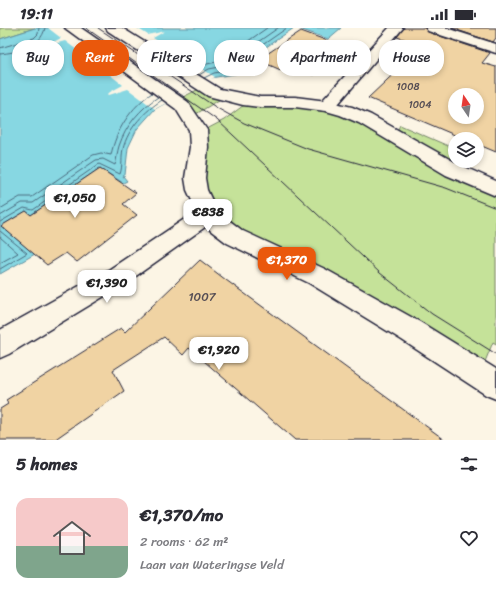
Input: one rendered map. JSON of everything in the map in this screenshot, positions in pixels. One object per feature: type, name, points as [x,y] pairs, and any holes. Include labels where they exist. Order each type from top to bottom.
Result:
[{"type":"street","points":[[72,28],[182,106],[198,130],[199,147],[195,178],[201,201],[208,214],[218,224],[235,237],[317,276],[411,331],[496,385]]},
{"type":"street","points":[[113,28],[214,93],[243,100],[260,102],[295,102],[327,106],[346,111],[365,119],[454,170],[496,189]]},
{"type":"street","points":[[327,106],[396,28]]},
{"type":"street","points":[[433,28],[496,49]]},
{"type":"street","points":[[0,346],[118,276],[208,214]]},
{"type":"green space","points":[[0,28],[35,28],[0,39]]},
{"type":"green space","points":[[199,89],[219,100],[196,114],[179,99]]},
{"type":"green space","points":[[244,105],[264,108],[308,107],[324,109],[347,116],[496,197],[496,344],[493,342],[482,369],[396,313],[328,272],[308,261],[256,238],[234,225],[225,217],[216,207],[211,198],[205,180],[205,130],[224,120]]},
{"type":"green space","points":[[400,125],[448,146],[448,159],[398,129]]},
{"type":"water","points":[[35,28],[294,28],[269,45],[269,40],[214,40],[214,76],[222,76],[211,78],[155,109],[137,129],[128,148],[125,175],[123,176],[127,181],[123,183],[100,168],[31,215],[26,211],[1,226],[35,254],[0,274],[0,39]]},
{"type":"water","points":[[297,28],[341,28],[328,39]]},
{"type":"pier","points":[[48,28],[137,28],[148,35],[165,31],[153,38],[156,40],[137,40],[137,76],[206,76],[206,71],[215,77],[155,109],[128,89],[109,95],[108,94],[123,85],[112,76],[129,76],[129,40],[72,40],[72,46],[64,40],[57,40],[61,38]]},
{"type":"building","points":[[404,28],[425,28],[428,32],[490,53],[482,63],[496,67],[496,152],[484,147],[484,132],[448,132],[368,98],[391,76],[444,76],[444,40],[407,40],[397,37]]},
{"type":"building","points":[[451,28],[496,28],[496,38],[493,42]]},
{"type":"building","points":[[301,31],[325,40],[288,40]]},
{"type":"building","points":[[277,47],[277,68],[269,65],[269,53]]},
{"type":"building","points":[[100,168],[136,193],[123,204],[137,215],[77,262],[66,253],[47,265],[1,226],[26,211],[31,215]]},
{"type":"building","points":[[200,260],[445,440],[295,440],[189,348],[183,355],[164,337],[113,370],[124,391],[54,440],[0,440],[0,409],[8,404],[6,400],[121,328],[125,332]]},
{"type":"tram line","points":[[86,28],[217,120],[380,273],[432,314],[496,354]]},
{"type":"tram line","points":[[98,28],[217,108],[244,123],[308,149],[446,188],[496,208]]}]
